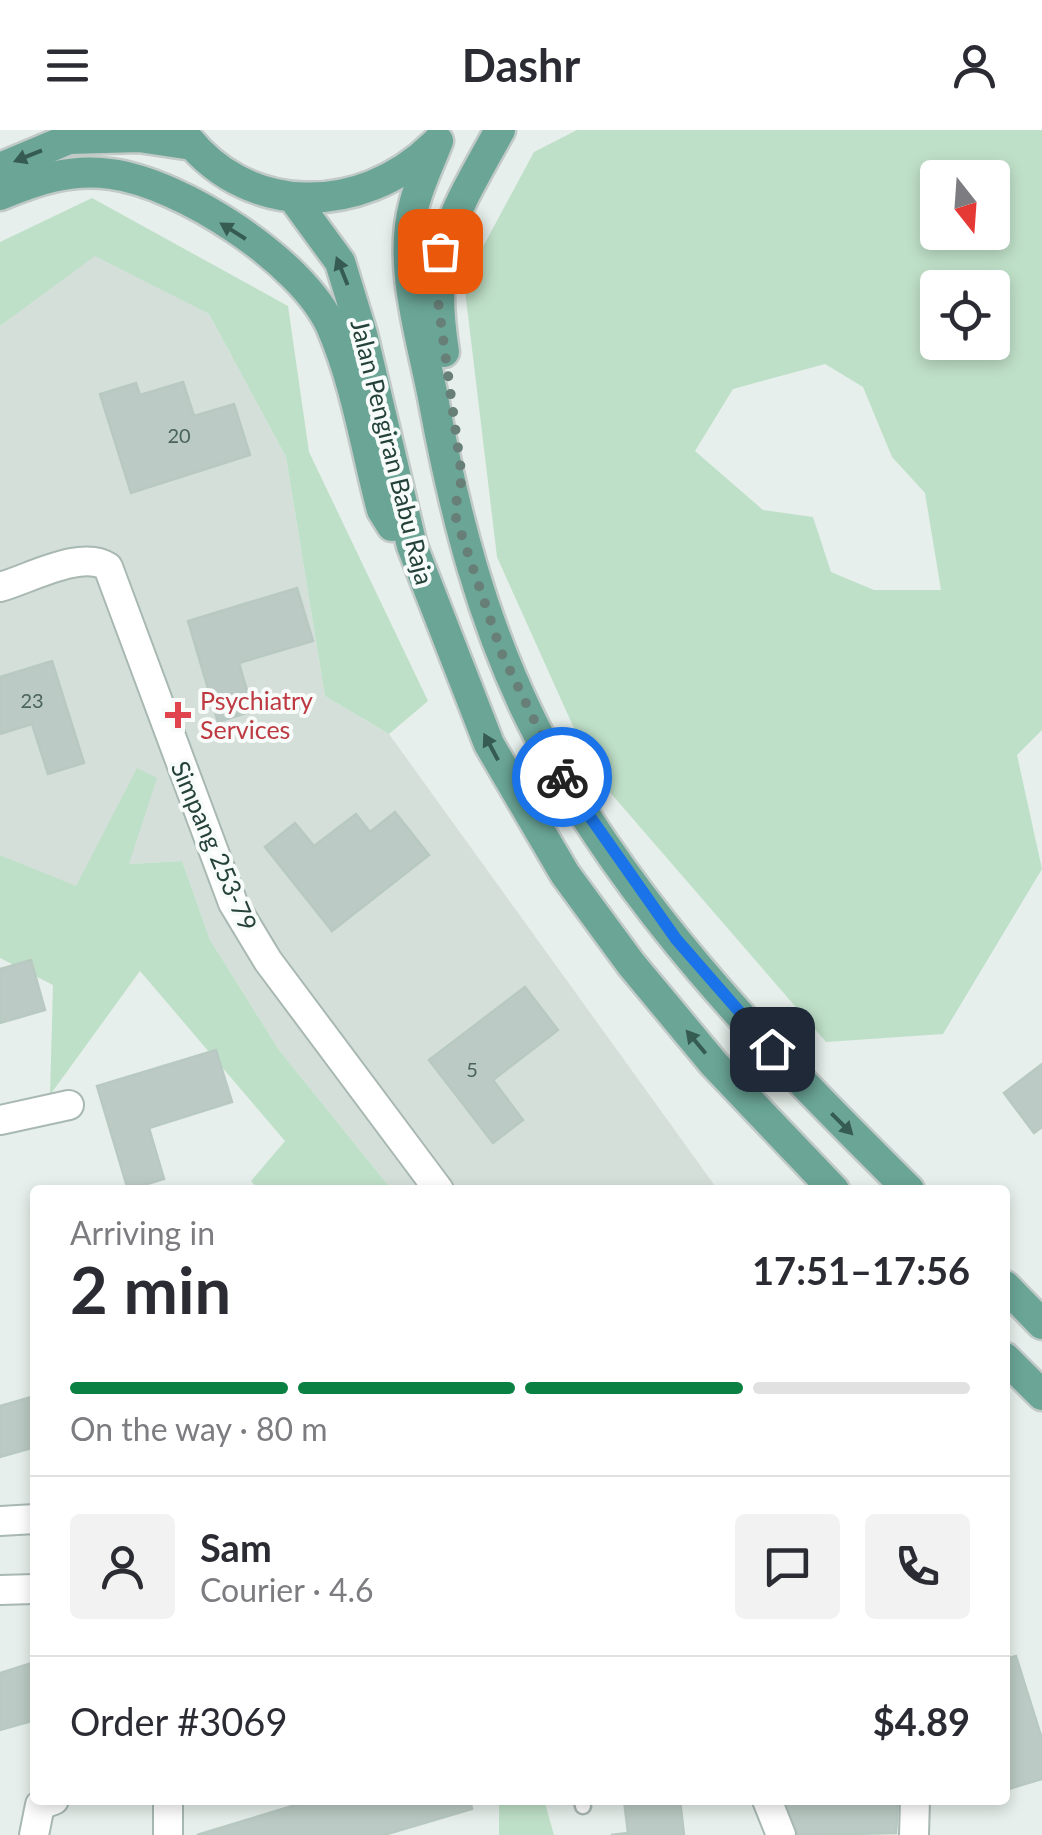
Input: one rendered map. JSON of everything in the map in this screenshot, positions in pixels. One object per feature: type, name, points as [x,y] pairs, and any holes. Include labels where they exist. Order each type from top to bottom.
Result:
[{"type":"main road","points":[[454,512],[462,478],[437,274],[450,221],[500,130]]},
{"type":"main road","points":[[0,168],[69,140],[186,137],[238,181],[294,198],[358,194],[402,173],[442,136]]},
{"type":"main road","name":"Jalan Pengiran Babu Raja","points":[[442,136],[413,207],[410,253],[454,512],[490,621],[530,718],[602,838],[676,939],[748,1022],[904,1185]]},
{"type":"main road","points":[[0,195],[38,179],[75,172],[112,174],[149,184],[198,209],[290,267],[330,324],[382,510],[412,546]]},
{"type":"main road","name":"Jalan Pengiran Babu Raja","points":[[294,198],[340,262],[412,546],[441,630],[489,744],[565,874],[631,964],[714,1064],[829,1185]]},
{"type":"main road","points":[[1010,1291],[1042,1324]]},
{"type":"main road","points":[[1010,1363],[1042,1395]]},
{"type":"street","name":"Simpang 253-79","points":[[0,587],[81,561],[100,562],[108,568],[166,733],[241,918],[435,1185]]},
{"type":"street","points":[[0,1120],[70,1105]]},
{"type":"street","points":[[0,1521],[30,1519]]},
{"type":"street","points":[[0,1590],[30,1589]]},
{"type":"street","points":[[34,1835],[46,1805]]},
{"type":"street","points":[[168,1805],[168,1835]]},
{"type":"street","points":[[769,1805],[781,1835]]},
{"type":"street","points":[[914,1835],[915,1805]]},
{"type":"shaded area","name":"Psychiatry Services","points":[[95,255],[209,314],[286,457],[325,696],[389,734],[714,1185],[388,1185],[279,1050],[210,940],[182,861],[129,864],[137,769],[76,887],[0,855],[0,326]]},
{"type":"green space","points":[[577,130],[1042,130],[1042,730],[1017,755],[1042,869],[943,1034],[826,1042],[595,775],[497,557],[464,282],[534,152]],"holes":[[[825,364],[863,387],[892,457],[925,493],[941,590],[874,590],[831,572],[813,517],[763,510],[695,451],[733,389]]]},
{"type":"green space","points":[[92,198],[288,306],[309,452],[428,701],[389,734],[325,696],[286,457],[209,314],[95,256],[0,326],[0,242]]},
{"type":"green space","points":[[137,768],[157,778],[129,864],[182,861],[210,940],[279,1050],[388,1185],[255,1185],[251,1181],[285,1141],[140,971],[50,1095],[53,985],[0,958],[0,855],[76,886]]},
{"type":"green space","points":[[499,1805],[545,1805],[554,1835],[499,1835]]},
{"type":"building","points":[[183,382],[194,416],[234,404],[250,455],[131,493],[100,394],[136,383],[140,395]]},
{"type":"building","points":[[297,588],[313,641],[239,663],[253,711],[218,722],[188,621]]},
{"type":"building","points":[[52,661],[84,763],[48,774],[32,724],[0,734],[0,677]]},
{"type":"building","points":[[395,812],[429,855],[332,931],[265,847],[295,823],[314,846],[356,814],[370,832]]},
{"type":"building","points":[[31,960],[45,1010],[0,1023],[0,969]]},
{"type":"building","points":[[525,987],[558,1030],[493,1080],[523,1120],[493,1143],[429,1060]]},
{"type":"building","points":[[216,1050],[232,1102],[149,1128],[164,1179],[127,1185],[97,1086]]},
{"type":"building","points":[[1042,1064],[1042,1127],[1034,1133],[1004,1093]]},
{"type":"building","points":[[30,1397],[30,1448],[0,1457],[0,1406]]},
{"type":"building","points":[[1016,1656],[1042,1739],[1042,1779],[1010,1789],[1010,1658]]},
{"type":"building","points":[[30,1664],[30,1721],[0,1730],[0,1673]]},
{"type":"building","points":[[296,1805],[471,1805],[472,1809],[384,1835],[197,1835]]},
{"type":"building","points":[[625,1805],[681,1805],[684,1835],[611,1835],[628,1833]]},
{"type":"building","points":[[782,1805],[898,1805],[896,1833],[798,1835]]},
{"type":"way so far","points":[[440,251],[437,274],[442,343],[462,478],[454,512],[502,654],[562,777]]},
{"type":"place","name":"Psychiatry Services","points":[[178,715]]},
{"type":"route","points":[[562,777],[676,939],[772,1049]]}]
